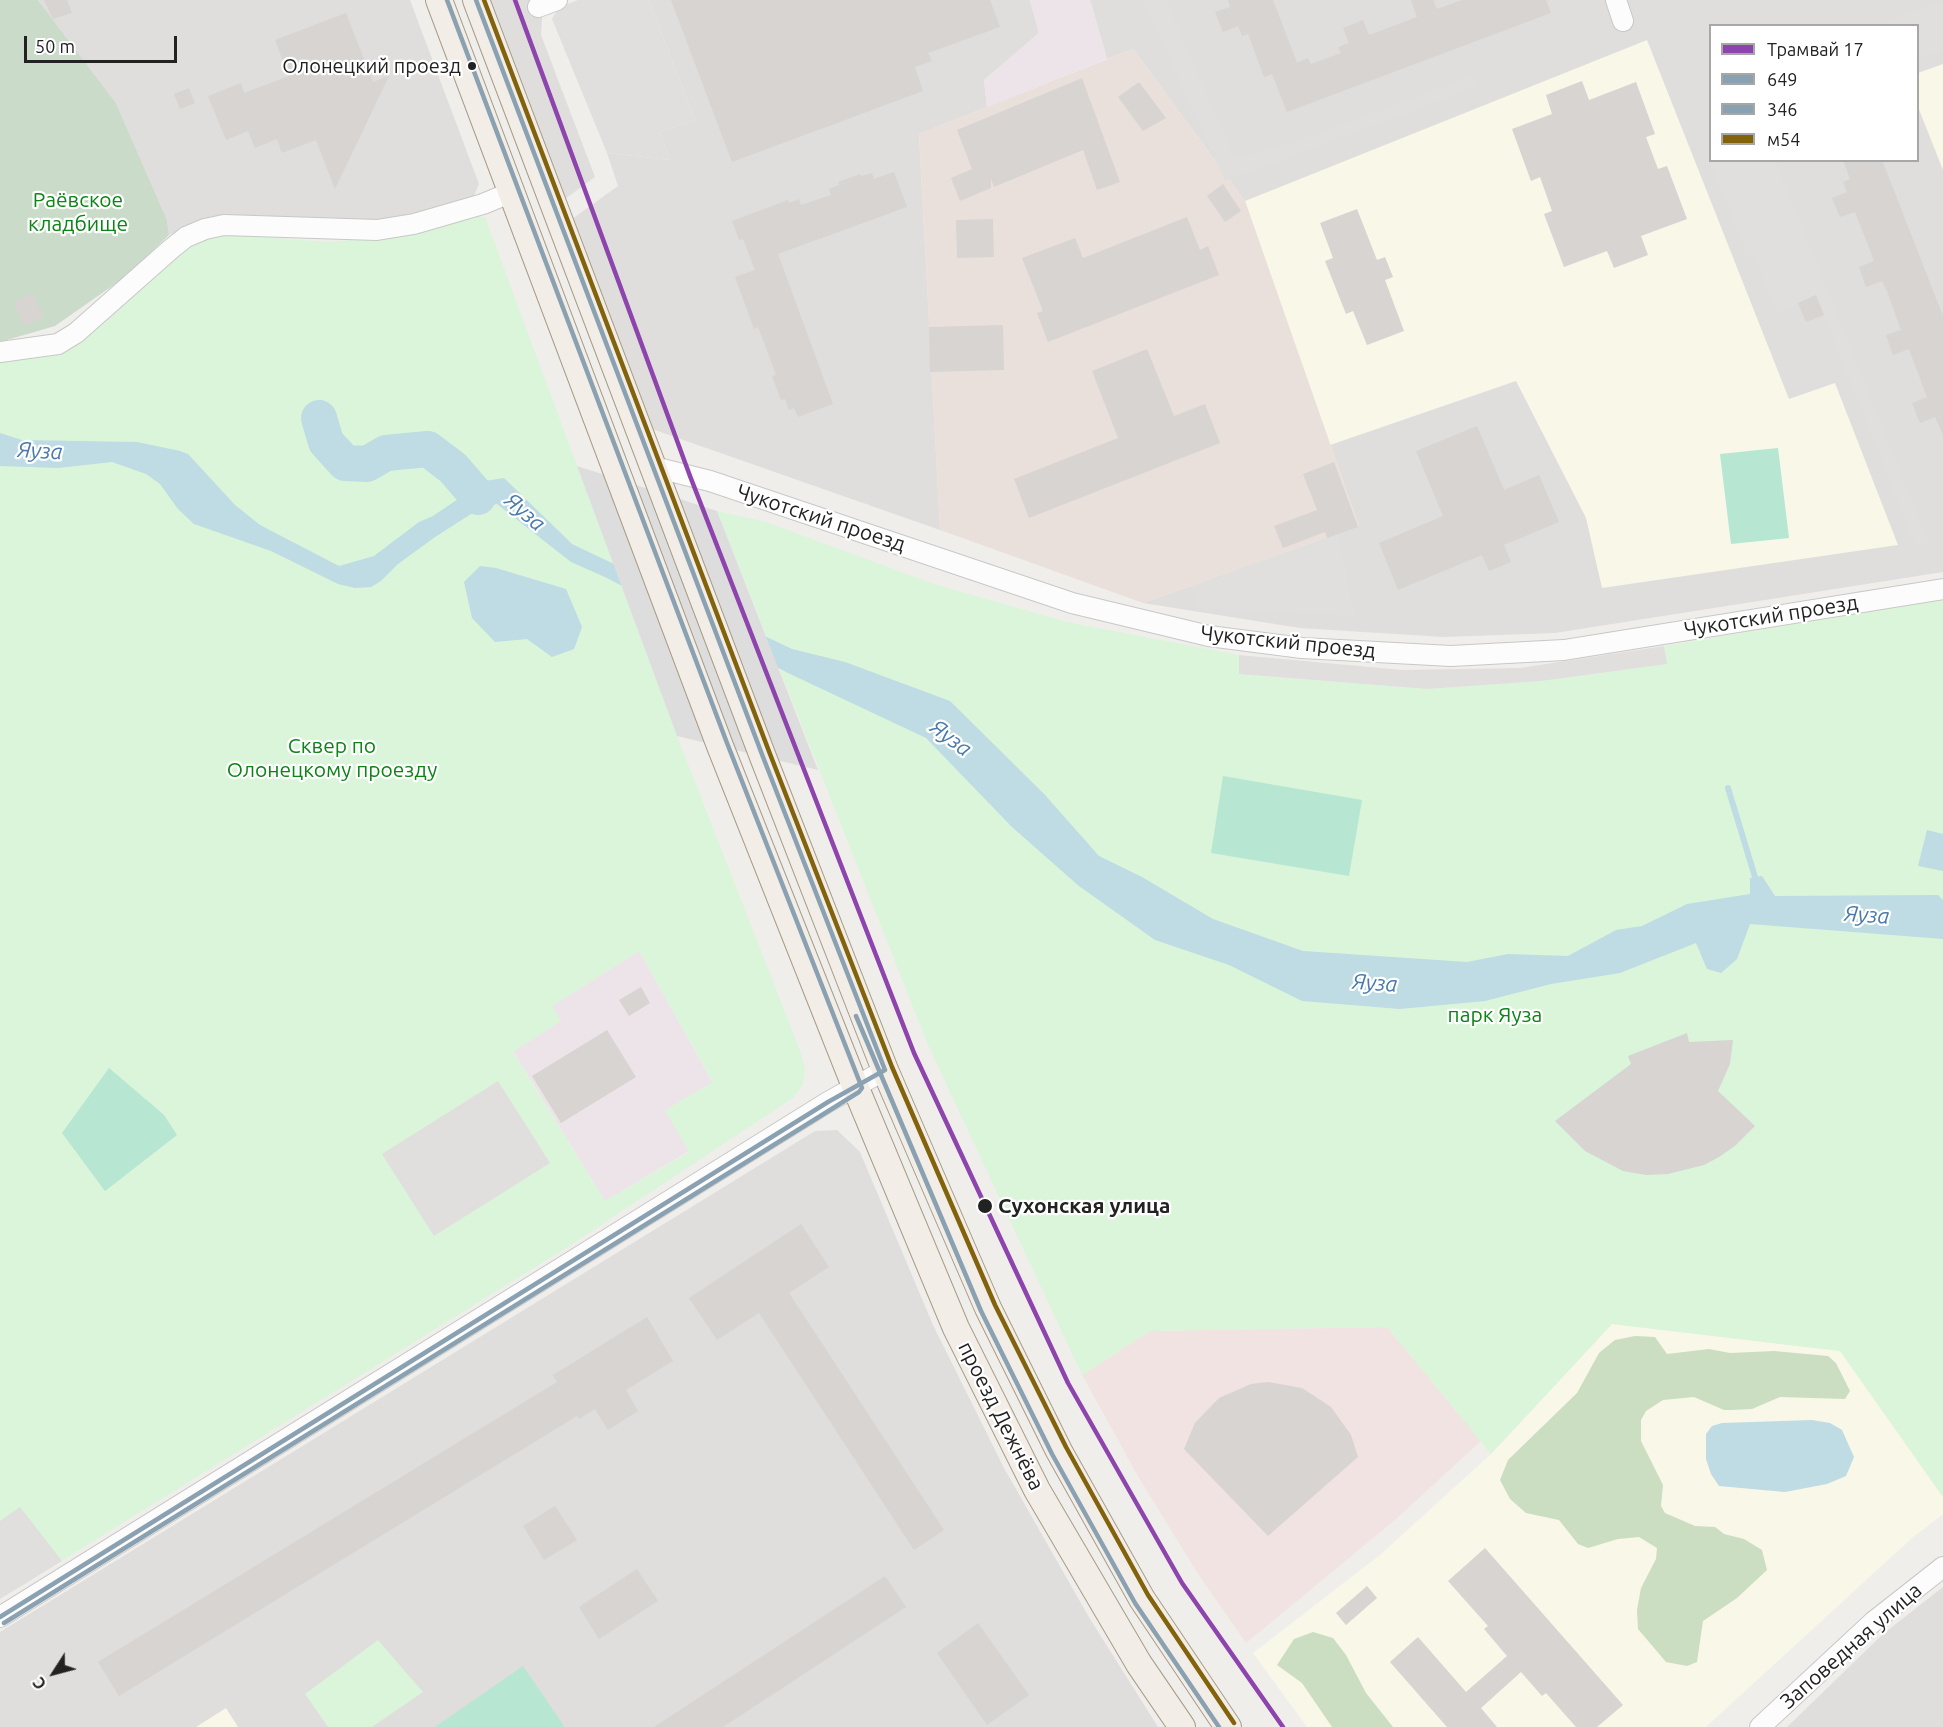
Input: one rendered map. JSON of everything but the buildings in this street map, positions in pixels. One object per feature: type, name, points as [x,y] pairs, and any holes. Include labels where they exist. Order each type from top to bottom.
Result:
[{"type":"main road","name":"проезд Дежнёва","points":[[440,0],[720,746],[855,1086],[956,1328],[1037,1490],[1124,1639],[1182,1727]]},
{"type":"main road","name":"проезд Дежнёва","points":[[476,0],[763,757],[885,1070],[988,1308],[1059,1451],[1142,1599],[1228,1727]]},
{"type":"street","points":[[538,7],[557,0]]},
{"type":"street","points":[[1616,0],[1623,21]]},
{"type":"street","points":[[0,352],[58,344],[76,333],[186,237],[206,228],[224,225],[376,230],[414,224],[483,204],[512,192]]},
{"type":"street","name":"Чукотский проезд","points":[[654,467],[710,481],[1072,603],[1209,636],[1302,648],[1451,656],[1564,650],[1943,590]]},
{"type":"street","points":[[0,1617],[855,1086],[885,1070]]},
{"type":"street","name":"Заповедная улица","points":[[1760,1727],[1873,1622],[1943,1567]]},
{"type":"shaded area","points":[[38,0],[410,0],[479,184],[473,198],[374,225],[184,229],[169,235],[167,220],[116,103]]},
{"type":"shaded area","points":[[489,0],[543,0],[541,35],[595,177],[565,199]]},
{"type":"shaded area","points":[[578,0],[649,0],[695,120],[660,132],[670,160],[607,153],[552,19],[559,7]]},
{"type":"shaded area","points":[[649,0],[1030,0],[1039,33],[984,80],[987,107],[919,134],[940,530],[652,429],[572,219],[618,186],[607,153],[670,160],[660,132],[695,120]]},
{"type":"shaded area","points":[[1030,0],[1090,0],[1107,59],[987,107],[984,80],[1039,33]]},
{"type":"shaded area","points":[[1090,0],[1943,0],[1943,572],[1555,633],[1444,637],[1300,628],[1143,603],[1359,526],[1245,201],[1133,49],[1107,59]]},
{"type":"shaded area","points":[[1143,0],[1166,0],[1235,159],[1298,141],[1475,75],[1479,86],[1225,181]]},
{"type":"shaded area","points":[[1943,0],[1943,50],[1919,59],[1919,24],[1881,24]]},
{"type":"shaded area","points":[[1647,40],[1789,399],[1835,383],[1898,545],[1602,588],[1586,518],[1516,381],[1330,445],[1245,201]]},
{"type":"shaded area","points":[[1133,49],[1245,201],[1359,526],[1143,603],[940,530],[919,134]]},
{"type":"shaded area","points":[[1943,64],[1943,170],[1919,110],[1919,73]]},
{"type":"shaded area","points":[[1710,162],[1773,162],[1777,165],[1929,544],[1915,545],[1816,296],[1777,312],[1753,254],[1747,255]]},
{"type":"shaded area","points":[[1337,534],[1355,616],[1198,608],[1191,586]]},
{"type":"shaded area","points":[[1664,646],[1667,664],[1541,681],[1427,689],[1239,674],[1239,655],[1402,670],[1520,668]]},
{"type":"shaded area","points":[[639,951],[713,1083],[689,1151],[605,1201],[513,1051],[561,1021],[552,1006]]},
{"type":"shaded area","points":[[498,1081],[550,1163],[434,1236],[382,1154]]},
{"type":"shaded area","points":[[837,1130],[860,1152],[933,1325],[1004,1468],[1090,1619],[1158,1727],[0,1727],[0,1632],[815,1131]]},
{"type":"shaded area","points":[[1612,1324],[1840,1351],[1943,1497],[1943,1514],[1912,1538],[1706,1727],[1307,1727],[1253,1653],[1380,1555],[1491,1454]]},
{"type":"shaded area","points":[[1387,1327],[1481,1441],[1395,1520],[1246,1643],[1198,1574],[1139,1478],[1082,1375],[1150,1331]]},
{"type":"shaded area","points":[[20,1507],[62,1561],[0,1599],[0,1521]]},
{"type":"shaded area","points":[[1943,1587],[1943,1727],[1787,1727],[1883,1634]]},
{"type":"shaded area","points":[[226,1708],[238,1727],[196,1727]]},
{"type":"green space","name":"Раёвское кладбище","points":[[0,0],[38,0],[116,103],[167,220],[169,235],[125,277],[55,326],[0,342]]},
{"type":"green space","name":"Сквер по Олонецкому проезду","points":[[474,216],[485,217],[677,736],[799,1048],[805,1067],[803,1084],[793,1098],[566,1248],[0,1599],[0,360],[66,351],[185,248],[218,234],[332,242],[397,235]],"holes":[[[639,951],[713,1082],[665,1110],[689,1152],[605,1201],[513,1052],[561,1021],[552,1006]]]},
{"type":"green space","points":[[1778,448],[1789,538],[1731,544],[1720,454]]},
{"type":"green space","name":"парк Яуза","points":[[717,511],[766,522],[934,584],[1067,622],[1239,655],[1239,674],[1426,689],[1541,681],[1666,664],[1664,646],[1943,599],[1943,1497],[1840,1351],[1612,1324],[1491,1454],[1387,1327],[1150,1331],[1082,1375],[928,1045]]},
{"type":"green space","points":[[1223,776],[1362,800],[1349,876],[1211,853]]},
{"type":"green space","points":[[109,1068],[164,1115],[177,1135],[105,1191],[62,1133]]},
{"type":"green space","points":[[1635,1336],[1655,1337],[1667,1354],[1709,1349],[1730,1353],[1774,1351],[1828,1356],[1836,1363],[1850,1391],[1845,1399],[1780,1397],[1752,1409],[1724,1410],[1694,1397],[1663,1400],[1646,1411],[1641,1420],[1641,1441],[1663,1485],[1661,1506],[1665,1513],[1695,1526],[1715,1527],[1724,1534],[1744,1539],[1762,1550],[1767,1570],[1737,1598],[1703,1621],[1697,1662],[1687,1666],[1666,1662],[1638,1629],[1637,1610],[1641,1588],[1656,1559],[1657,1548],[1639,1537],[1618,1539],[1588,1548],[1578,1544],[1559,1520],[1526,1513],[1510,1499],[1500,1480],[1508,1460],[1577,1393],[1599,1353],[1615,1340]]},
{"type":"green space","points":[[1313,1632],[1333,1638],[1346,1655],[1366,1693],[1393,1727],[1332,1727],[1302,1683],[1277,1665],[1294,1639]]},
{"type":"green space","points":[[378,1640],[423,1692],[372,1727],[328,1727],[305,1694]]},
{"type":"green space","points":[[523,1666],[564,1726],[435,1727]]},
{"type":"water","name":"Яуза","points":[[0,433],[22,440],[137,442],[188,454],[235,505],[260,525],[339,566],[374,556],[419,522],[433,516],[485,481],[504,478],[572,544],[792,649],[845,662],[950,701],[1045,795],[1099,856],[1142,877],[1213,919],[1303,951],[1467,962],[1508,954],[1568,956],[1616,930],[1642,926],[1687,904],[1750,894],[1750,878],[1762,876],[1775,896],[1938,895],[1943,900],[1943,939],[1750,924],[1737,959],[1721,973],[1707,969],[1696,943],[1620,973],[1551,984],[1485,1001],[1400,1009],[1302,1001],[1229,965],[1155,940],[1079,886],[1012,827],[926,738],[788,673],[607,578],[571,562],[497,504],[482,507],[435,537],[371,587],[355,588],[338,584],[271,551],[194,524],[178,509],[160,484],[146,474],[112,462],[58,468],[0,466]]},
{"type":"water","points":[[480,566],[496,568],[566,589],[582,627],[574,649],[552,657],[527,639],[495,642],[472,618],[464,582]]},
{"type":"water","points":[[1927,830],[1943,834],[1943,871],[1918,866]]},
{"type":"water","points":[[1812,1420],[1830,1423],[1842,1430],[1854,1457],[1846,1476],[1827,1484],[1785,1492],[1719,1486],[1711,1474],[1706,1459],[1706,1434],[1712,1426],[1722,1423]]},
{"type":"pier","points":[[577,466],[717,511],[818,770],[677,736]]},
{"type":"waterway","points":[[319,418],[326,442],[345,463],[367,464],[386,453],[428,449],[453,468],[478,497]]},
{"type":"waterway","points":[[1728,788],[1755,877]]},
{"type":"tram line","name":"17","points":[[515,0],[690,476],[914,1053],[1068,1383],[1182,1583],[1283,1727]]},
{"type":"transit line","name":"346","points":[[4,1623],[859,1092],[862,1088],[727,743],[447,0]]},
{"type":"transit line","name":"649","points":[[0,1617],[828,1102],[885,1070],[763,757],[476,0]]},
{"type":"transit line","name":"м54","points":[[484,0],[770,754],[892,1067],[995,1305],[1066,1447],[1148,1595],[1234,1723]]},
{"type":"transit line","name":"346","points":[[856,1016],[981,1311],[1052,1454],[1135,1603],[1219,1727]]},
{"type":"place","name":"Олонецкий проезд","points":[[472,66]]},
{"type":"place","name":"Сухонская улица","points":[[985,1206]]}]
